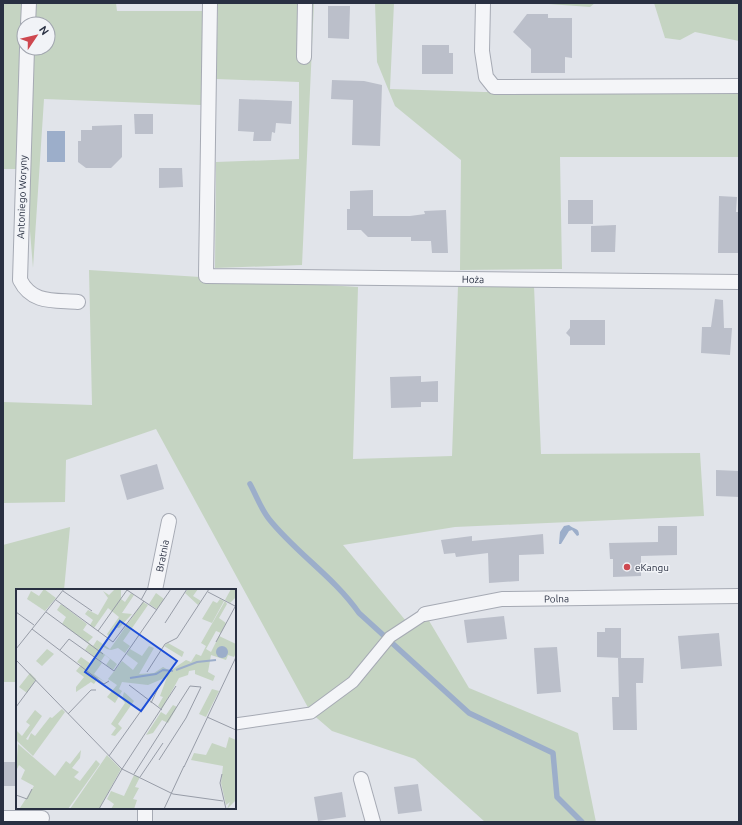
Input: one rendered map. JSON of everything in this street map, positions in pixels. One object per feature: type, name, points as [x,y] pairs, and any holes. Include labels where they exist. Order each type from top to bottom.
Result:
[{"type":"street","points":[[28,16],[29,3]]},
{"type":"street","name":"Hoża","points":[[210,3],[206,276],[739,282]]},
{"type":"street","points":[[304,57],[305,3]]},
{"type":"street","points":[[483,3],[482,51],[486,77],[494,86],[739,86]]},
{"type":"street","name":"Antoniego Woryny","points":[[27,56],[20,280],[26,289],[35,297],[78,302]]},
{"type":"street","name":"Bratnia","points":[[155,589],[169,521]]},
{"type":"street","name":"Polna","points":[[236,724],[311,713],[353,682],[387,640],[425,614],[502,599],[739,596]]},
{"type":"street","points":[[361,778],[373,822]]},
{"type":"street","points":[[145,809],[145,822]]},
{"type":"street","points":[[3,818],[42,818]]},
{"type":"green space","points":[[3,3],[116,3],[117,11],[204,11],[201,105],[44,99],[33,268],[25,169],[3,169]]},
{"type":"green space","points":[[218,3],[314,3],[302,265],[215,268],[216,162],[299,159],[299,82],[216,79]]},
{"type":"green space","points":[[375,3],[394,3],[390,89],[484,92],[739,92],[739,157],[560,157],[562,269],[460,270],[461,160],[395,106],[377,62]]},
{"type":"green space","points":[[535,3],[595,3],[590,7]]},
{"type":"green space","points":[[654,3],[739,3],[739,41],[695,32],[680,40],[665,38]]},
{"type":"green space","points":[[89,270],[358,287],[353,459],[452,456],[458,286],[534,286],[541,454],[700,453],[704,516],[455,527],[343,545],[406,621],[425,614],[469,688],[578,733],[596,822],[485,822],[415,759],[332,731],[311,713],[156,429],[66,460],[65,502],[3,503],[3,402],[92,405]]},
{"type":"green space","points":[[70,527],[64,589],[16,589],[16,682],[3,682],[3,545]]},
{"type":"water","points":[[47,131],[65,131],[65,162],[47,162]]},
{"type":"water","points":[[569,525],[579,532],[579,535],[577,536],[572,530],[569,531],[561,544],[559,544],[560,532],[564,526]]},
{"type":"building","points":[[328,6],[350,6],[349,39],[328,38]]},
{"type":"building","points":[[527,14],[548,14],[548,18],[572,18],[572,58],[565,57],[565,73],[531,73],[531,49],[513,32]]},
{"type":"building","points":[[422,45],[449,45],[449,53],[453,53],[453,74],[422,74]]},
{"type":"building","points":[[332,80],[364,81],[382,85],[380,146],[352,145],[353,100],[331,99]]},
{"type":"building","points":[[239,99],[292,101],[291,124],[276,123],[275,133],[272,132],[271,141],[253,141],[254,132],[238,131]]},
{"type":"building","points":[[134,114],[153,114],[153,134],[135,134]]},
{"type":"building","points":[[122,125],[122,157],[111,168],[86,168],[78,162],[78,141],[81,141],[81,130],[92,130],[92,126]]},
{"type":"building","points":[[159,168],[182,168],[183,187],[159,188]]},
{"type":"building","points":[[373,190],[373,216],[410,216],[425,214],[424,211],[446,210],[448,253],[432,253],[431,241],[411,241],[411,237],[368,237],[361,230],[347,230],[347,209],[350,209],[350,191]]},
{"type":"building","points":[[719,196],[737,197],[736,212],[739,212],[739,253],[718,253]]},
{"type":"building","points":[[568,200],[593,200],[593,224],[568,224]]},
{"type":"building","points":[[616,225],[615,252],[591,252],[591,226]]},
{"type":"building","points":[[715,299],[723,300],[724,328],[732,328],[730,355],[701,353],[702,327],[711,327]]},
{"type":"building","points":[[570,320],[605,320],[605,345],[570,345],[570,337],[566,333],[570,328]]},
{"type":"building","points":[[421,376],[421,382],[438,381],[438,402],[421,402],[421,407],[391,408],[390,377]]},
{"type":"building","points":[[157,464],[164,489],[127,500],[120,475]]},
{"type":"building","points":[[716,470],[739,471],[739,497],[716,496]]},
{"type":"building","points":[[658,526],[677,526],[677,555],[641,556],[641,576],[613,577],[613,559],[610,559],[609,543],[658,542]]},
{"type":"building","points":[[543,534],[544,554],[519,555],[519,581],[489,583],[488,553],[456,557],[455,553],[444,554],[441,540],[472,536],[472,541]]},
{"type":"building","points":[[504,616],[507,639],[467,643],[464,620]]},
{"type":"building","points":[[605,628],[621,628],[621,658],[597,657],[597,632],[605,632]]},
{"type":"building","points":[[719,633],[722,666],[681,669],[678,636]]},
{"type":"building","points":[[557,647],[561,692],[537,694],[534,648]]},
{"type":"building","points":[[618,658],[644,658],[643,683],[636,683],[637,730],[613,730],[612,697],[619,697]]},
{"type":"building","points":[[3,762],[16,762],[16,786],[3,786]]},
{"type":"building","points":[[418,784],[422,811],[398,814],[394,787]]},
{"type":"building","points":[[342,792],[346,817],[318,821],[314,797]]},
{"type":"waterway","points":[[250,484],[266,515],[291,543],[327,576],[359,613],[469,713],[553,753],[557,797],[582,822]]},
{"type":"place","name":"eKangu","points":[[627,567]]}]
